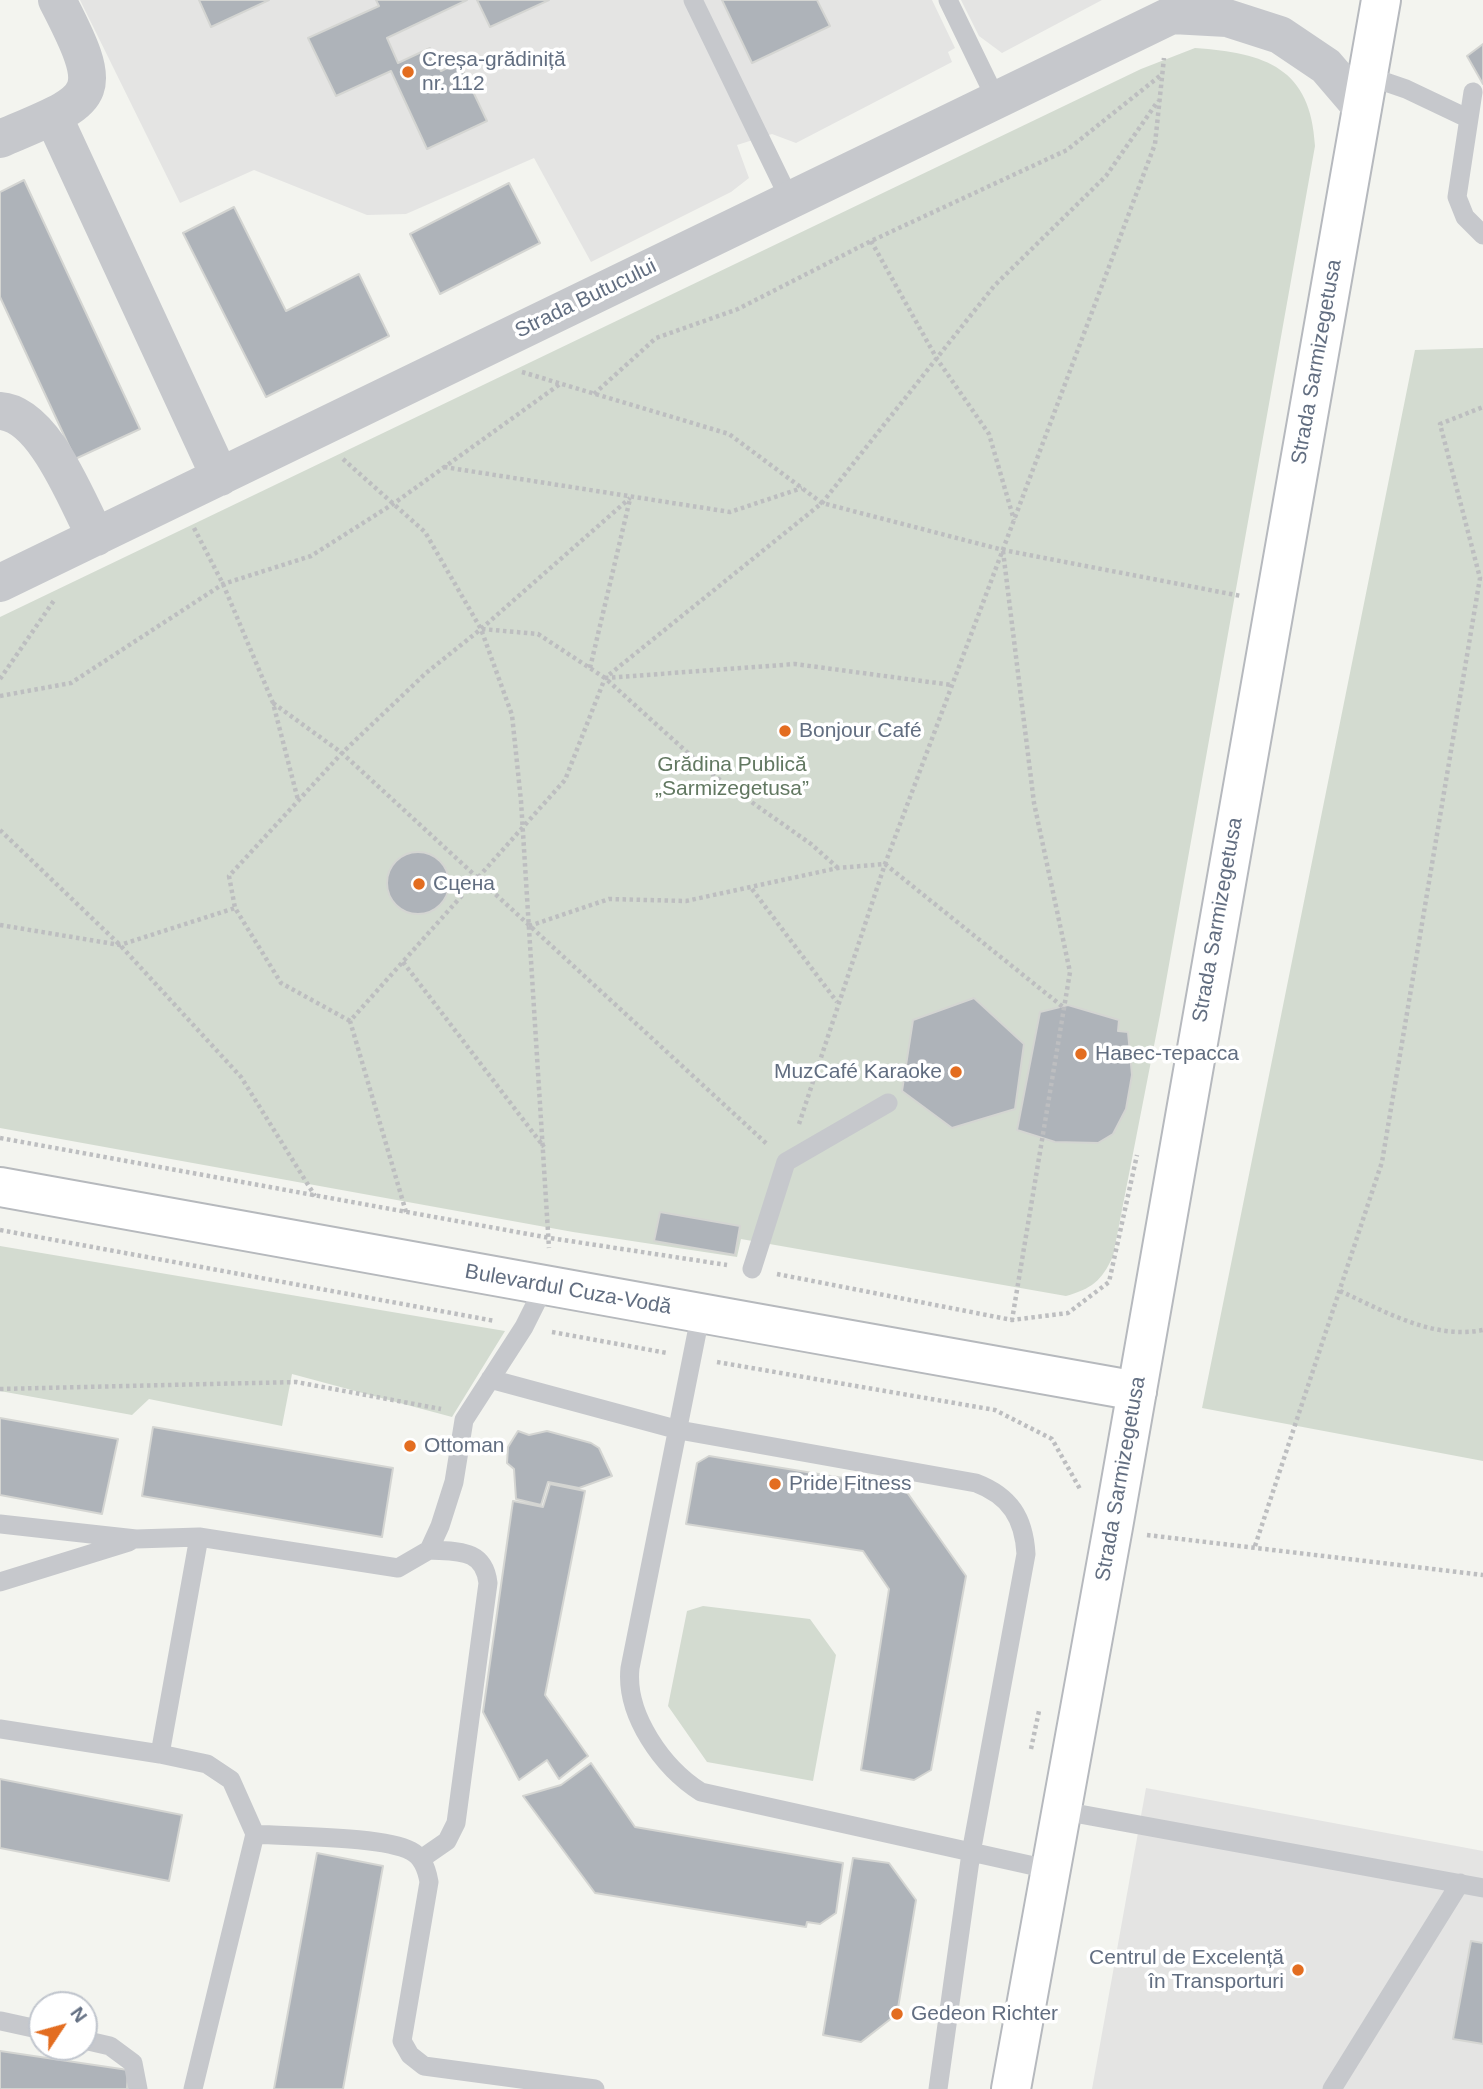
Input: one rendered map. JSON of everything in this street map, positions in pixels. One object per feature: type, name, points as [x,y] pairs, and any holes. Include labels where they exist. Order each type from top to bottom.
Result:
[{"type":"main road","name":"Strada Sarmizegetusa","points":[[1011,2089],[1063,1811],[1381,0]]},
{"type":"main road","name":"Bulevardul Cuza-Vodă","points":[[0,1186],[544,1287],[701,1312],[1136,1391]]},
{"type":"street","points":[[0,139],[70,109],[87,86],[89,68],[84,51],[57,0]]},
{"type":"street","name":"Strada Butucului","points":[[0,583],[1182,8],[1227,18],[1280,35],[1365,92]]},
{"type":"street","points":[[53,116],[220,477]]},
{"type":"street","points":[[0,411],[12,412],[30,426],[50,449],[96,537]]},
{"type":"lane","points":[[693,0],[790,200]]},
{"type":"lane","points":[[948,0],[996,99]]},
{"type":"lane","points":[[1365,92],[1405,89],[1467,118]]},
{"type":"lane","points":[[1473,92],[1457,197],[1465,217],[1483,235]]},
{"type":"lane","points":[[752,1269],[786,1162],[888,1103]]},
{"type":"lane","points":[[429,1550],[454,1482],[464,1420],[524,1326],[544,1287]]},
{"type":"lane","points":[[701,1312],[679,1430],[647,1574],[628,1685],[638,1718],[674,1773],[701,1792],[1052,1870]]},
{"type":"lane","points":[[491,1379],[679,1430],[976,1483],[993,1489],[1008,1500],[1025,1540],[1026,1554],[971,1853],[938,2089]]},
{"type":"lane","points":[[0,1524],[136,1539],[199,1537],[398,1568],[429,1550],[463,1553],[478,1558],[487,1569],[488,1583],[457,1823],[447,1841],[421,1859]]},
{"type":"lane","points":[[160,1755],[199,1537]]},
{"type":"lane","points":[[0,1582],[136,1539]]},
{"type":"lane","points":[[0,1729],[207,1764],[231,1780],[255,1834],[193,2089]]},
{"type":"lane","points":[[1063,1811],[1483,1888]]},
{"type":"lane","points":[[255,1834],[383,1843],[411,1851],[421,1859],[429,1882],[402,2041],[410,2055],[425,2066],[443,2070],[595,2089]]},
{"type":"lane","points":[[1332,2089],[1460,1883]]},
{"type":"lane","points":[[2,2021],[28,2027]]},
{"type":"lane","points":[[98,2043],[110,2046],[133,2063],[138,2089]]},
{"type":"path","points":[[273,703],[342,753],[786,1162],[885,864],[1155,144],[1165,51],[1156,55]]},
{"type":"path","points":[[594,394],[656,338],[738,309],[871,242],[1066,150],[1162,74]]},
{"type":"path","points":[[350,1021],[565,780],[605,678],[822,503],[994,286],[1106,176],[1160,99]]},
{"type":"path","points":[[871,242],[937,359],[989,434],[1014,521]]},
{"type":"path","points":[[508,368],[729,434],[822,503],[1003,550],[1242,597]]},
{"type":"path","points":[[0,696],[71,683],[223,584],[311,556],[393,503],[560,384]]},
{"type":"path","points":[[1255,1546],[1382,1162],[1480,578],[1440,424],[1483,407]]},
{"type":"path","points":[[333,450],[425,532],[481,629],[512,715],[523,826],[550,1238],[544,1287]]},
{"type":"path","points":[[444,467],[730,512],[802,488]]},
{"type":"path","points":[[179,497],[223,584],[273,703],[298,801]]},
{"type":"path","points":[[406,1212],[350,1021],[281,984],[235,908],[229,876],[342,753],[426,673],[481,629],[630,498]]},
{"type":"path","points":[[590,668],[630,498]]},
{"type":"path","points":[[1003,550],[1034,803],[1069,972],[1012,1320]]},
{"type":"path","points":[[1240,610],[1244,583]]},
{"type":"path","points":[[0,679],[57,597]]},
{"type":"path","points":[[481,629],[538,634],[605,678],[709,772],[811,844],[838,868]]},
{"type":"path","points":[[605,678],[795,664],[952,685]]},
{"type":"path","points":[[0,831],[120,945],[242,1077],[316,1196]]},
{"type":"path","points":[[529,926],[609,899],[685,901],[752,889],[838,868],[885,864],[1063,1008]]},
{"type":"path","points":[[752,889],[838,1003]]},
{"type":"path","points":[[0,925],[120,945],[235,908]]},
{"type":"path","points":[[403,962],[544,1148]]},
{"type":"path","points":[[0,1138],[550,1238],[752,1269],[1012,1320],[1068,1312],[1109,1282],[1139,1150]]},
{"type":"path","points":[[0,1230],[995,1410],[1052,1438],[1080,1487],[1078,1499]]},
{"type":"path","points":[[1340,1291],[1415,1326],[1473,1332],[1483,1330]]},
{"type":"path","points":[[0,1389],[296,1382],[468,1415]]},
{"type":"path","points":[[1113,1527],[1154,1536],[1483,1575]]},
{"type":"path","points":[[1031,1749],[1039,1709]]},
{"type":"shaded area","name":"Creșa-grădiniță nr. 112","points":[[80,0],[932,0],[955,48],[948,52],[952,62],[796,143],[772,134],[737,145],[749,178],[731,192],[591,262],[534,158],[406,214],[367,215],[254,170],[180,203]]},
{"type":"shaded area","points":[[961,0],[1102,0],[1002,53],[979,36]]},
{"type":"shaded area","name":"Centrul de Excelență în Transporturi","points":[[1146,1788],[1483,1851],[1483,2089],[1092,2089]]},
{"type":"green space","name":"Grădina Publică „Sarmizegetusa”","points":[[1195,48],[1243,54],[1280,70],[1294,82],[1305,98],[1312,120],[1315,146],[1160,1015],[1113,1256],[1105,1272],[1095,1283],[1066,1296],[741,1239],[737,1257],[573,1232],[0,1128],[0,617],[1141,69]]},
{"type":"green space","points":[[1483,348],[1483,1461],[1202,1408],[1415,350]]},
{"type":"green space","points":[[0,1246],[505,1331],[452,1417],[292,1374],[282,1426],[149,1399],[132,1415],[0,1391]]},
{"type":"green space","points":[[703,1606],[810,1619],[836,1655],[813,1781],[707,1762],[668,1706],[687,1611]]},
{"type":"building","points":[[199,0],[269,0],[211,27]]},
{"type":"building","points":[[376,0],[467,0],[387,38],[398,63],[430,48],[441,71],[459,62],[487,121],[427,149],[391,71],[336,96],[308,38],[379,6]]},
{"type":"building","points":[[477,0],[549,0],[490,27]]},
{"type":"building","points":[[722,0],[817,0],[830,26],[752,63]]},
{"type":"building","points":[[1483,44],[1483,84],[1467,56]]},
{"type":"building","points":[[24,180],[140,429],[75,459],[0,297],[0,192]]},
{"type":"building","points":[[509,183],[540,243],[440,294],[410,234]]},
{"type":"building","points":[[234,207],[286,311],[359,274],[389,336],[266,397],[183,233]]},
{"type":"building","name":"Сцена","points":[[418,852],[440,861],[449,883],[440,905],[418,914],[396,905],[387,883],[396,861]]},
{"type":"building","points":[[974,998],[1024,1044],[1015,1109],[952,1128],[902,1091],[913,1020]]},
{"type":"building","name":"Навес-терасса","points":[[1068,1005],[1119,1020],[1118,1031],[1128,1032],[1132,1075],[1126,1109],[1113,1134],[1098,1143],[1055,1142],[1017,1130],[1040,1012]]},
{"type":"building","points":[[660,1212],[740,1226],[735,1255],[654,1241]]},
{"type":"building","points":[[0,1418],[118,1439],[102,1514],[0,1495]]},
{"type":"building","points":[[153,1427],[393,1468],[382,1537],[142,1496]]},
{"type":"building","points":[[518,1431],[529,1435],[547,1431],[591,1443],[599,1448],[612,1476],[579,1488],[548,1482],[541,1505],[516,1499],[514,1469],[507,1463],[508,1447]]},
{"type":"building","points":[[709,1456],[904,1488],[966,1576],[931,1770],[914,1780],[861,1770],[889,1589],[863,1551],[686,1524],[697,1463]]},
{"type":"building","points":[[550,1484],[585,1491],[545,1695],[588,1756],[559,1779],[547,1760],[519,1780],[483,1712],[513,1501],[543,1507]]},
{"type":"building","points":[[591,1763],[635,1827],[843,1863],[836,1913],[820,1924],[807,1922],[806,1927],[595,1893],[523,1796],[561,1785]]},
{"type":"building","points":[[0,1779],[182,1815],[169,1881],[0,1848]]},
{"type":"building","points":[[317,1853],[383,1866],[343,2089],[274,2089]]},
{"type":"building","points":[[853,1858],[889,1863],[916,1900],[897,2014],[861,2042],[823,2035]]},
{"type":"building","points":[[1471,1941],[1483,1943],[1483,2044],[1453,2039]]},
{"type":"building","points":[[0,2051],[28,2055],[28,2061],[67,2061],[128,2070],[127,2089],[0,2089]]},
{"type":"place","name":"Creșa-grădiniță nr. 112","points":[[408,72]]},
{"type":"place","name":"Bonjour Café","points":[[785,731]]},
{"type":"place","name":"Сцена","points":[[419,884]]},
{"type":"place","name":"Навес-терасса","points":[[1081,1054]]},
{"type":"place","name":"MuzCafé Karaoke","points":[[956,1072]]},
{"type":"place","name":"Ottoman","points":[[410,1446]]},
{"type":"place","name":"Pride Fitness","points":[[775,1484]]},
{"type":"place","name":"Centrul de Excelență în Transporturi","points":[[1298,1970]]},
{"type":"place","name":"Gedeon Richter","points":[[897,2014]]}]
